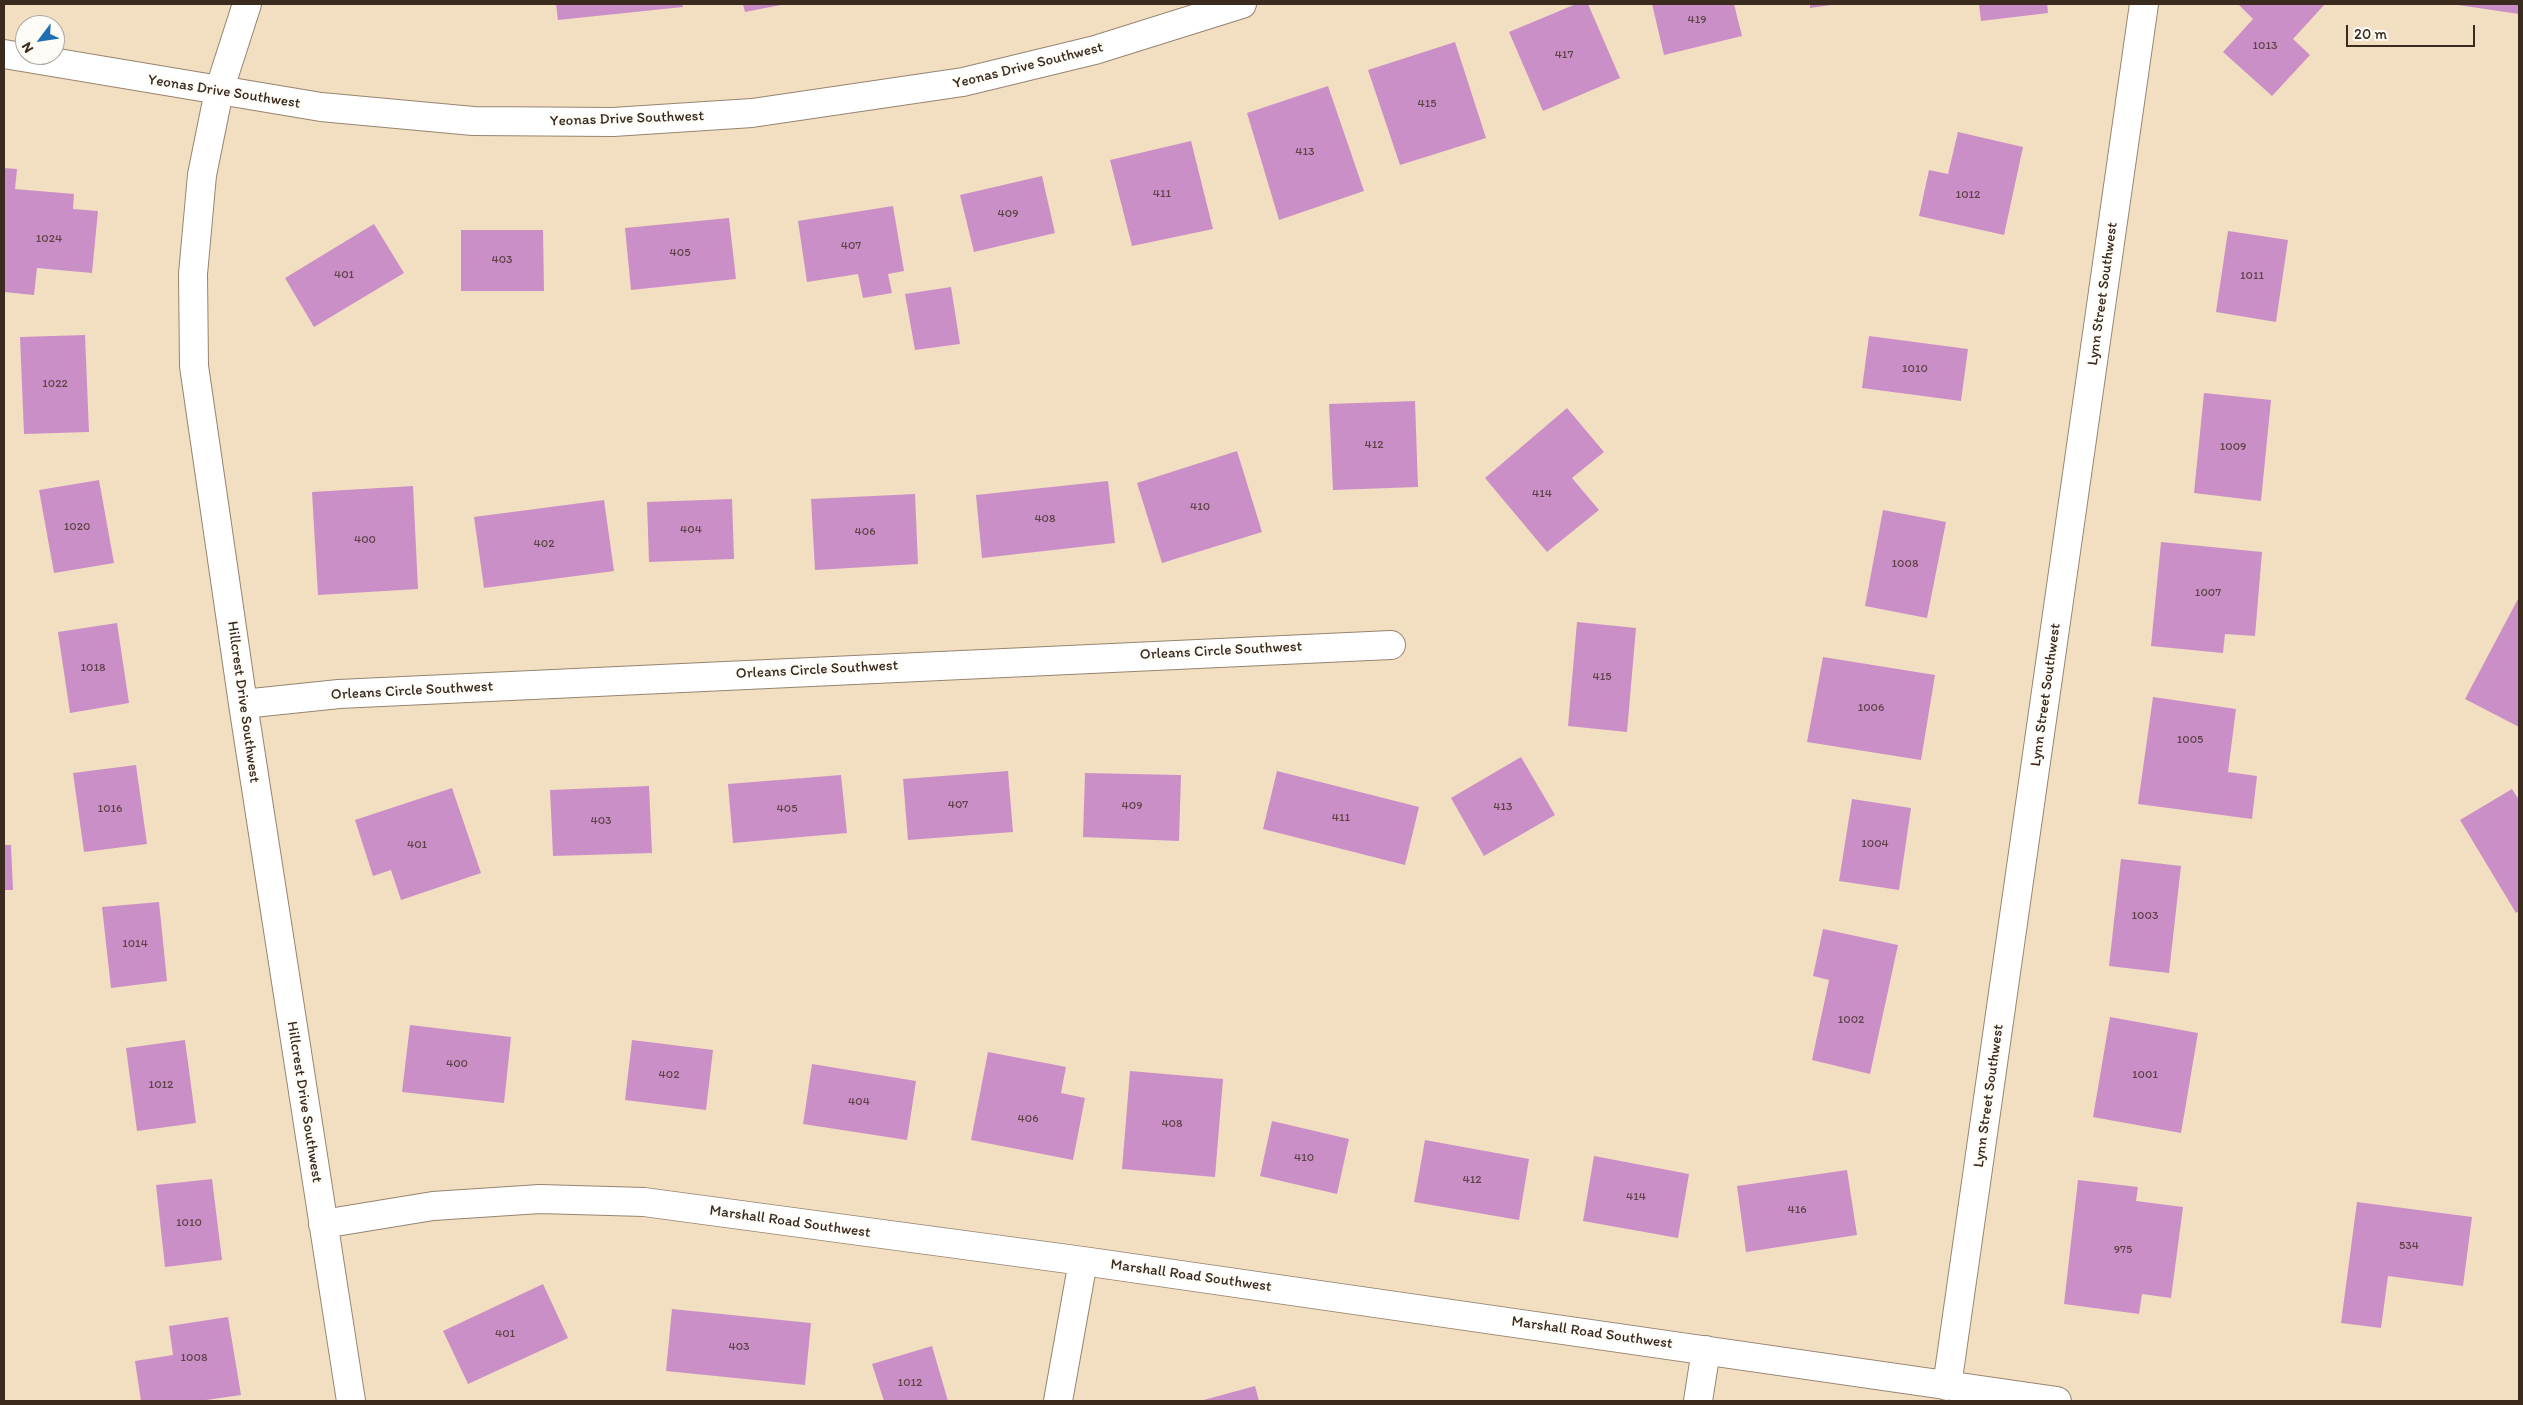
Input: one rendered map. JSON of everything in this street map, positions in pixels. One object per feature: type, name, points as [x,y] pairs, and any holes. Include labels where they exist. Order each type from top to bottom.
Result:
[{"type":"street","name":"Hillcrest Drive Southwest","points":[[247,4],[219,91],[202,175],[193,274],[194,366],[243,704],[351,1401]]},
{"type":"street","name":"Yeonas Drive Southwest","points":[[4,54],[321,107],[472,121],[613,122],[752,113],[964,82],[1096,50],[1242,4]]},
{"type":"street","name":"Lynn Street Southwest","points":[[1947,1386],[2144,4]]},
{"type":"street","name":"Orleans Circle Southwest","points":[[243,704],[338,694],[1391,645]]},
{"type":"street","name":"Marshall Road Southwest","points":[[323,1224],[433,1206],[540,1199],[644,1202],[1083,1261],[2057,1401]]},
{"type":"street","points":[[1058,1401],[1083,1261]]},
{"type":"street","points":[[1698,1401],[1706,1350]]},
{"type":"building","points":[[556,4],[682,4],[683,7],[558,20]]},
{"type":"building","points":[[743,4],[780,4],[781,5],[745,12]]},
{"type":"building","points":[[1576,4],[1588,4],[1620,78],[1543,111],[1509,32]]},
{"type":"building","points":[[1652,4],[1734,4],[1742,36],[1664,55]]},
{"type":"building","points":[[1810,4],[1831,4],[1831,5],[1810,8]]},
{"type":"building","points":[[1979,4],[2047,4],[2048,13],[1981,21]]},
{"type":"building","points":[[2238,4],[2325,4],[2293,39],[2310,55],[2272,96],[2223,52],[2253,19]]},
{"type":"building","points":[[2519,4],[2519,14],[2458,5]]},
{"type":"building","points":[[1455,42],[1486,138],[1400,165],[1368,70]]},
{"type":"building","points":[[1328,86],[1364,191],[1279,220],[1247,113]]},
{"type":"building","points":[[1958,132],[2023,147],[2004,235],[1919,216],[1929,170],[1948,174]]},
{"type":"building","points":[[1191,141],[1213,229],[1132,246],[1110,160]]},
{"type":"building","points":[[4,168],[17,169],[15,189],[74,194],[73,209],[98,211],[92,273],[37,268],[34,295],[4,292]]},
{"type":"building","points":[[1042,176],[1055,233],[974,252],[960,195]]},
{"type":"building","points":[[893,206],[904,271],[888,274],[892,293],[863,298],[858,274],[807,282],[798,221]]},
{"type":"building","points":[[729,218],[736,279],[631,290],[625,228]]},
{"type":"building","points":[[374,224],[404,273],[314,327],[285,278]]},
{"type":"building","points":[[461,230],[543,230],[544,291],[461,291]]},
{"type":"building","points":[[2228,231],[2288,240],[2276,322],[2216,312]]},
{"type":"building","points":[[951,287],[960,344],[915,350],[905,294]]},
{"type":"building","points":[[85,335],[89,432],[24,434],[20,337]]},
{"type":"building","points":[[1869,336],[1968,349],[1961,401],[1862,388]]},
{"type":"building","points":[[2204,393],[2271,400],[2261,501],[2194,493]]},
{"type":"building","points":[[1415,401],[1418,487],[1333,490],[1329,404]]},
{"type":"building","points":[[1567,408],[1604,452],[1572,478],[1599,510],[1547,552],[1485,478]]},
{"type":"building","points":[[1237,451],[1262,532],[1162,563],[1137,483]]},
{"type":"building","points":[[99,480],[114,563],[54,573],[39,490]]},
{"type":"building","points":[[1108,481],[1115,543],[982,558],[976,495]]},
{"type":"building","points":[[413,486],[418,589],[318,595],[312,492]]},
{"type":"building","points":[[915,494],[918,564],[815,570],[811,499]]},
{"type":"building","points":[[732,499],[734,559],[649,562],[647,502]]},
{"type":"building","points":[[604,500],[614,571],[484,588],[474,517]]},
{"type":"building","points":[[1883,510],[1946,522],[1927,618],[1865,606]]},
{"type":"building","points":[[2161,542],[2262,552],[2255,636],[2225,634],[2223,653],[2151,646]]},
{"type":"building","points":[[2519,597],[2519,727],[2465,699]]},
{"type":"building","points":[[1577,622],[1636,628],[1627,732],[1568,726]]},
{"type":"building","points":[[117,623],[129,703],[70,713],[58,632]]},
{"type":"building","points":[[1823,657],[1935,675],[1921,760],[1807,742]]},
{"type":"building","points":[[2153,697],[2236,709],[2228,772],[2257,776],[2252,819],[2138,804]]},
{"type":"building","points":[[1521,757],[1555,815],[1484,856],[1451,798]]},
{"type":"building","points":[[136,765],[147,844],[84,852],[73,773]]},
{"type":"building","points":[[1008,771],[1013,832],[908,840],[903,779]]},
{"type":"building","points":[[1277,771],[1419,807],[1405,865],[1263,829]]},
{"type":"building","points":[[1085,773],[1181,775],[1179,841],[1083,837]]},
{"type":"building","points":[[841,775],[847,833],[733,843],[728,784]]},
{"type":"building","points":[[649,786],[652,853],[553,856],[550,790]]},
{"type":"building","points":[[452,788],[481,873],[401,900],[391,870],[373,876],[355,820]]},
{"type":"building","points":[[2512,789],[2519,800],[2519,911],[2516,913],[2460,820]]},
{"type":"building","points":[[1852,799],[1911,808],[1899,890],[1839,881]]},
{"type":"building","points":[[4,845],[11,845],[13,890],[4,890]]},
{"type":"building","points":[[2121,859],[2181,866],[2169,973],[2109,966]]},
{"type":"building","points":[[159,902],[167,981],[111,988],[102,907]]},
{"type":"building","points":[[1823,929],[1898,945],[1870,1074],[1812,1060],[1829,980],[1813,976]]},
{"type":"building","points":[[2110,1017],[2198,1033],[2181,1133],[2093,1117]]},
{"type":"building","points":[[410,1025],[511,1037],[504,1103],[402,1092]]},
{"type":"building","points":[[185,1040],[196,1123],[137,1131],[126,1048]]},
{"type":"building","points":[[632,1040],[713,1050],[706,1110],[625,1100]]},
{"type":"building","points":[[988,1052],[1066,1067],[1061,1093],[1085,1098],[1073,1160],[971,1140]]},
{"type":"building","points":[[812,1064],[916,1081],[907,1140],[803,1124]]},
{"type":"building","points":[[1130,1071],[1223,1079],[1215,1177],[1122,1169]]},
{"type":"building","points":[[1272,1121],[1349,1139],[1337,1194],[1260,1176]]},
{"type":"building","points":[[1425,1140],[1529,1159],[1519,1220],[1414,1202]]},
{"type":"building","points":[[1594,1156],[1689,1174],[1678,1238],[1583,1221]]},
{"type":"building","points":[[1847,1170],[1857,1235],[1746,1252],[1737,1186]]},
{"type":"building","points":[[212,1179],[222,1260],[165,1267],[156,1185]]},
{"type":"building","points":[[2078,1180],[2138,1187],[2136,1201],[2183,1207],[2171,1298],[2142,1294],[2139,1314],[2064,1304]]},
{"type":"building","points":[[2357,1202],[2472,1217],[2463,1286],[2388,1276],[2381,1328],[2341,1323]]},
{"type":"building","points":[[543,1284],[568,1338],[468,1384],[443,1331]]},
{"type":"building","points":[[672,1309],[811,1323],[805,1385],[666,1371]]},
{"type":"building","points":[[228,1317],[241,1395],[199,1401],[141,1401],[135,1361],[173,1355],[169,1326]]},
{"type":"building","points":[[932,1346],[948,1401],[884,1401],[872,1364]]},
{"type":"building","points":[[1255,1386],[1259,1401],[1200,1401]]}]
